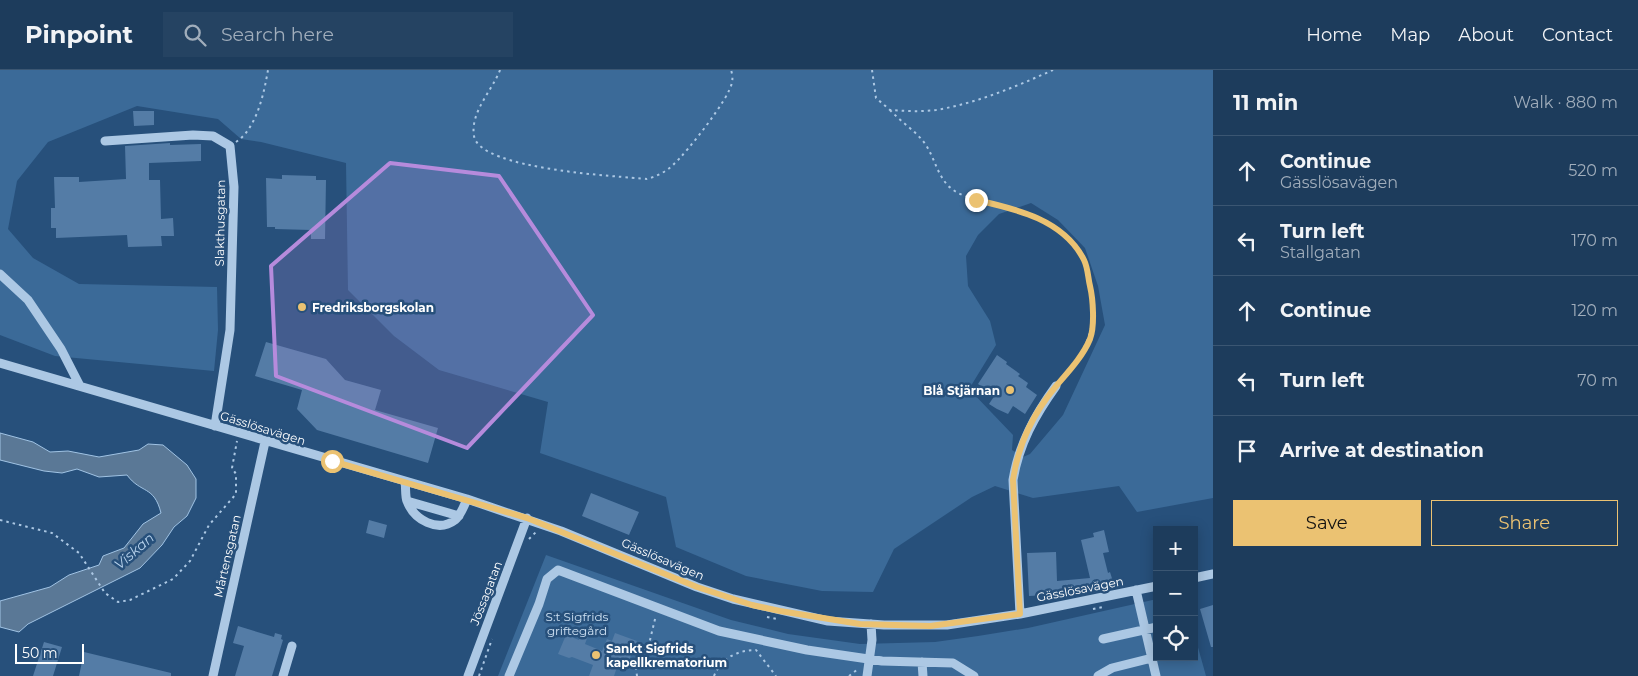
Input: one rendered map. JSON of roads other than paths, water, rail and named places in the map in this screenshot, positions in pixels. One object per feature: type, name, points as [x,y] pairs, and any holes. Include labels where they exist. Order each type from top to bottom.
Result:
[{"type":"street","name":"Slakthusgatan","points":[[105,142],[193,135],[213,136],[230,146],[234,187],[230,330],[215,426]]},
{"type":"street","points":[[0,274],[28,300],[61,349],[80,386]]},
{"type":"street","name":"Gässlösavägen","points":[[0,363],[265,442],[467,499],[527,518],[697,587],[752,605],[828,621],[930,626],[1020,614],[1153,587]]},
{"type":"street","points":[[1020,614],[1013,480],[1016,460],[1032,422],[1056,386]]},
{"type":"street","name":"Mårtensgatan","points":[[213,676],[265,442]]},
{"type":"street","points":[[405,482],[406,501],[419,518],[434,525],[448,524],[459,516],[467,499]]},
{"type":"street","points":[[406,501],[459,516]]},
{"type":"street","name":"Jössagatan","points":[[468,676],[527,518]]},
{"type":"street","points":[[509,676],[539,604],[547,579],[558,570],[570,573],[657,609],[720,631],[807,650],[870,658],[953,663],[974,676]]},
{"type":"street","points":[[1198,578],[1212,577]]},
{"type":"street","points":[[1136,590],[1156,676]]},
{"type":"street","points":[[867,675],[870,658],[871,624]]},
{"type":"street","points":[[1103,639],[1153,628]]},
{"type":"street","points":[[282,676],[292,646]]},
{"type":"street","points":[[1098,676],[1112,668],[1152,658]]},
{"type":"street","points":[[922,662],[923,676]]},
{"type":"water","name":"Viskan","points":[[0,433],[33,442],[50,452],[68,451],[99,457],[139,450],[148,444],[163,445],[187,465],[196,479],[196,498],[187,516],[174,527],[162,545],[140,568],[28,624],[19,632],[0,627],[0,601],[50,587],[69,575],[99,565],[103,556],[124,548],[143,524],[161,513],[155,498],[127,475],[99,477],[77,469],[62,473],[44,471],[0,460]]},
{"type":"place","name":"Fredriksborgskolan","points":[[302,307]]},
{"type":"place","name":"Blå Stjärnan","points":[[1010,390]]},
{"type":"place","name":"Sankt Sigfrids kapellkrematorium","points":[[596,655]]},
{"type":"park label","name":"S:t Sigfrids griftegård","points":[[577,623]]}]
